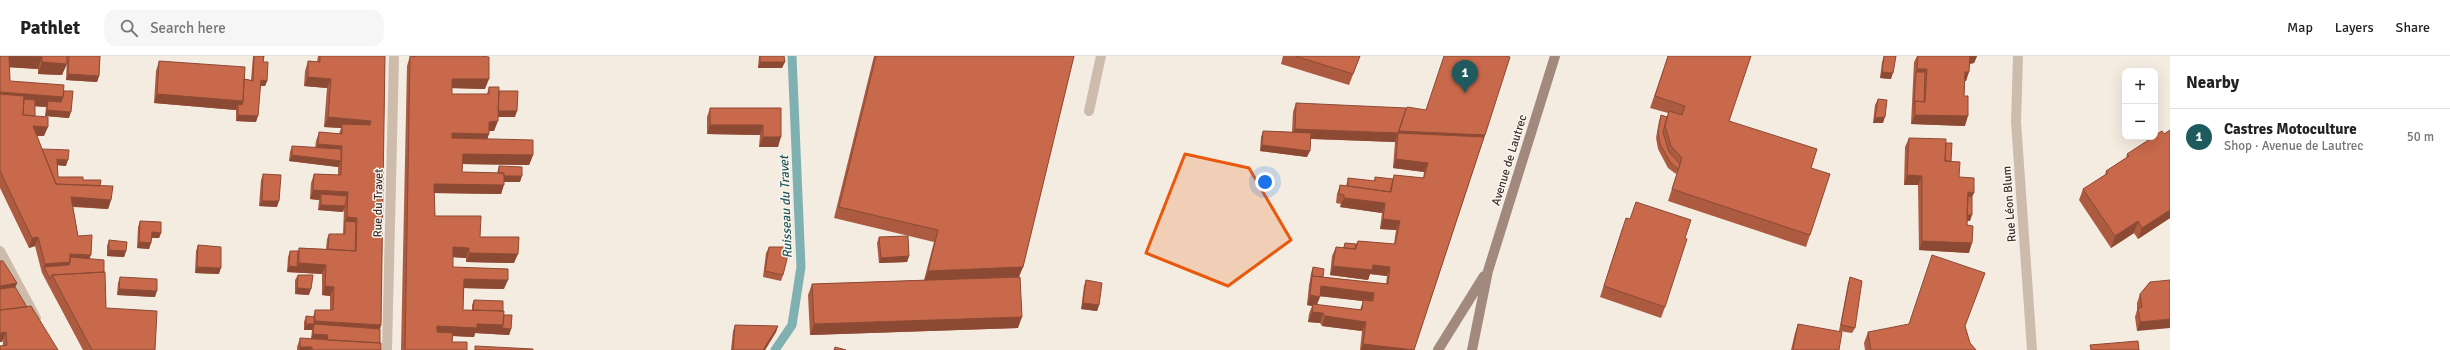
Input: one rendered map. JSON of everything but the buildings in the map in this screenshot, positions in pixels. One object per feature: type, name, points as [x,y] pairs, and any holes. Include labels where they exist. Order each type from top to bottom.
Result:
[{"type":"main road","name":"Avenue de Lautrec","points":[[1472,350],[1488,271],[1555,56]]},
{"type":"main road","name":"Avenue de Lautrec","points":[[1438,350],[1488,271]]},
{"type":"street","name":"Rue du Travet","points":[[387,350],[394,56]]},
{"type":"street","points":[[1089,111],[1101,56]]},
{"type":"street","name":"Rue Léon Blum","points":[[2018,56],[2016,122],[2032,350]]},
{"type":"street","points":[[0,251],[41,326]]},
{"type":"highlighted area","points":[[1185,154],[1249,168],[1291,240],[1228,286],[1146,253]]},
{"type":"waterway","name":"Ruisseau du Travet","points":[[775,350],[792,325],[801,267],[792,56]]},
{"type":"place","name":"Castres Motoculture","points":[[1465,93]]}]
